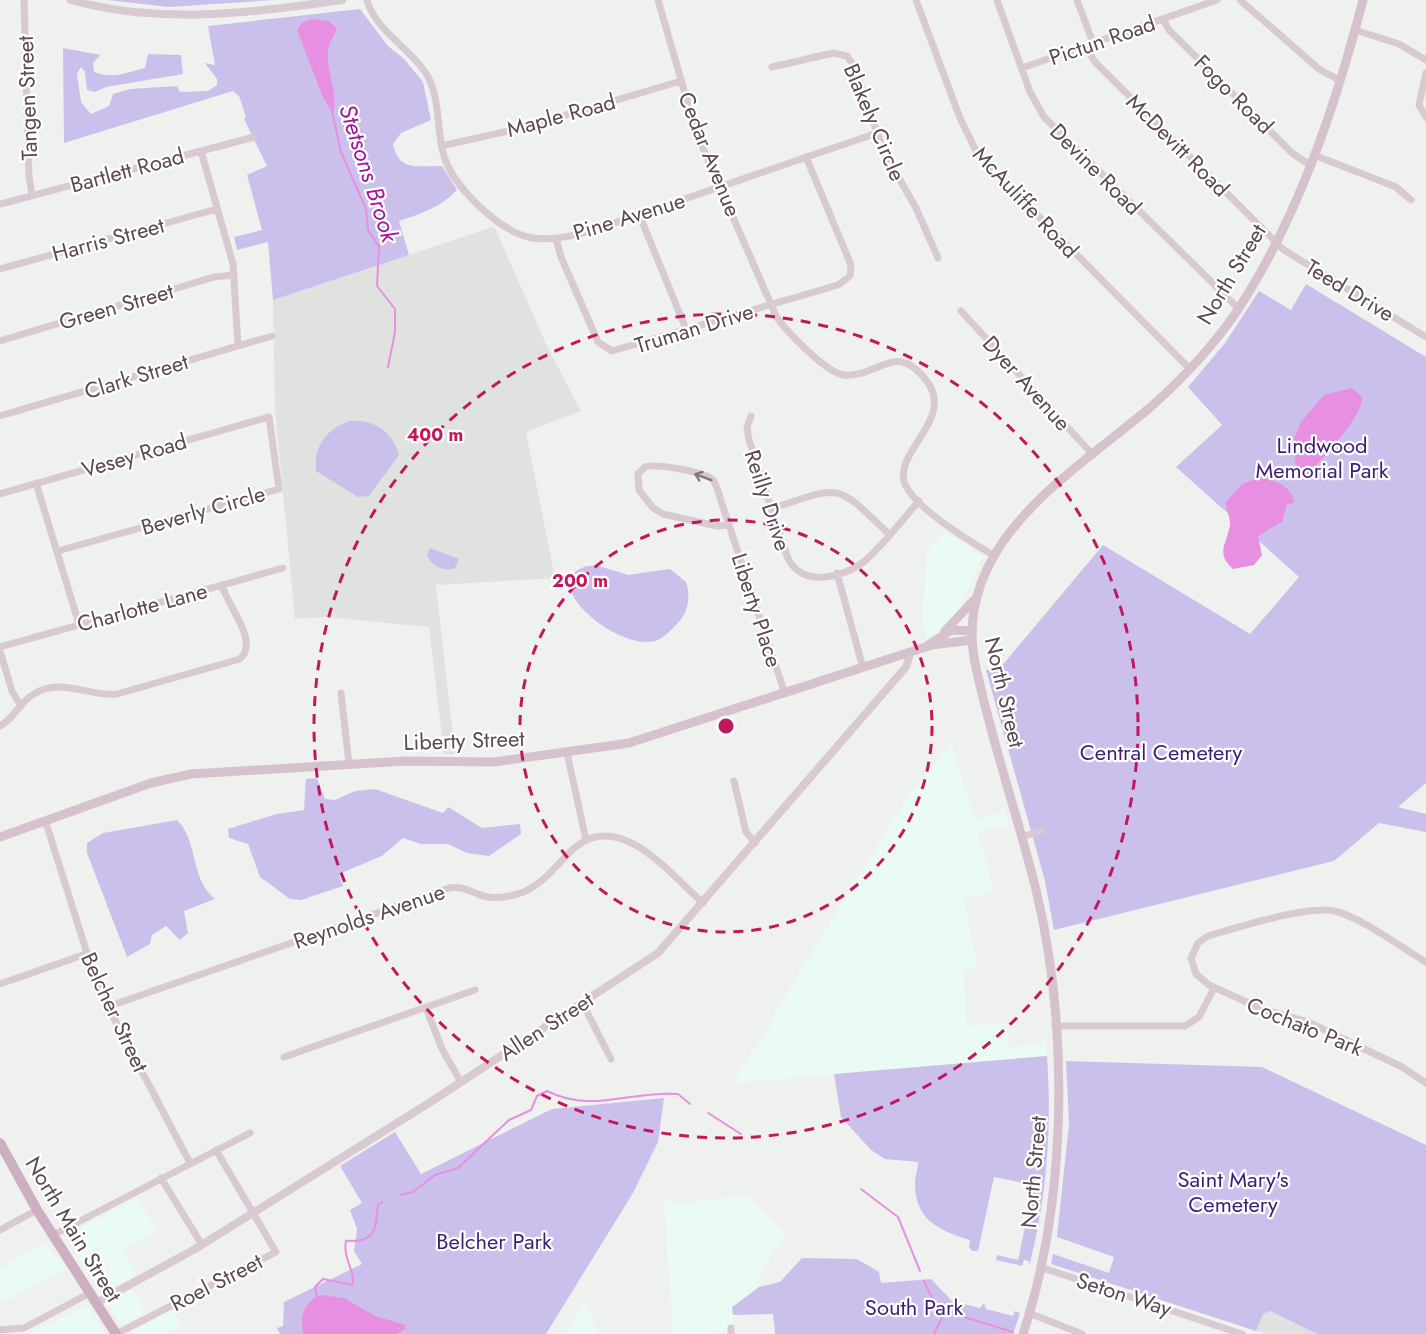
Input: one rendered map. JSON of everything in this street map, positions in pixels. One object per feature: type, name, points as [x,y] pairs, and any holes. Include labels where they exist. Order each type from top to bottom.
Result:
[{"type":"main road","name":"North Street","points":[[1023,1334],[1051,1212],[1059,1106],[1055,1026],[1045,935],[978,674],[972,636],[976,598],[993,555],[1024,514],[1160,398],[1190,369],[1238,308],[1275,242],[1310,165],[1363,0]]},
{"type":"main road","name":"Liberty Street","points":[[924,648],[943,633],[976,598]]},
{"type":"main road","points":[[943,633],[955,629],[972,636]]},
{"type":"main road","name":"Liberty Street","points":[[0,837],[150,783],[186,774],[416,760],[486,763],[567,753],[645,739],[924,648],[972,636]]},
{"type":"main road","name":"North Main Street","points":[[2,1150],[116,1334]]},
{"type":"street","name":"Tangen Street","points":[[24,0],[29,176],[32,195]]},
{"type":"street","points":[[70,0],[123,12],[170,15],[246,11],[342,0]]},
{"type":"street","name":"Pine Avenue","points":[[367,0],[378,20],[427,76],[434,96],[441,146],[446,163],[458,183],[499,222],[526,237],[556,238],[591,231],[877,134]]},
{"type":"street","name":"Cedar Avenue","points":[[658,0],[696,132],[771,304]]},
{"type":"street","name":"McAuliffe Road","points":[[916,0],[956,109],[978,155],[1190,369]]},
{"type":"street","name":"Devine Road","points":[[997,0],[1032,96],[1048,121],[1238,308]]},
{"type":"street","name":"McDevitt Road","points":[[1077,0],[1095,62],[1275,242]]},
{"type":"street","name":"Pictun Road","points":[[1022,68],[1217,0]]},
{"type":"street","points":[[1240,0],[1319,69],[1339,80]]},
{"type":"street","name":"Fogo Road","points":[[1163,19],[1169,30],[1292,153],[1310,165]]},
{"type":"street","points":[[1355,30],[1399,44],[1426,60]]},
{"type":"street","name":"Blakely Circle","points":[[772,67],[832,53],[844,54],[854,66],[877,134],[894,173],[913,203],[938,258]]},
{"type":"street","points":[[1426,73],[1419,101],[1420,109],[1426,117]]},
{"type":"street","name":"Maple Road","points":[[441,146],[522,128],[681,81]]},
{"type":"street","name":"Bartlett Road","points":[[0,204],[254,137]]},
{"type":"street","points":[[201,151],[231,255],[238,346]]},
{"type":"street","points":[[1314,155],[1395,187],[1411,200]]},
{"type":"street","points":[[771,304],[842,283],[851,272],[849,261],[806,158]]},
{"type":"street","name":"Harris Street","points":[[0,269],[217,209]]},
{"type":"street","points":[[639,214],[686,329]]},
{"type":"street","name":"Truman Drive","points":[[556,238],[561,257],[596,338],[605,349],[619,351],[771,304],[784,327],[834,372],[853,374],[900,361],[914,366],[928,382],[935,396],[934,411],[903,474],[907,489],[950,527],[993,555]]},
{"type":"street","name":"Teed Drive","points":[[1275,242],[1287,252],[1426,337]]},
{"type":"street","name":"Green Street","points":[[0,341],[214,278],[234,275]]},
{"type":"street","name":"Dyer Avenue","points":[[961,311],[1093,455]]},
{"type":"street","name":"Clark Street","points":[[0,416],[272,336]]},
{"type":"street","name":"Reilly Drive","points":[[751,416],[748,436],[787,556],[794,569],[811,578],[837,573],[862,563],[919,501]]},
{"type":"street","name":"Vesey Road","points":[[0,494],[269,417]]},
{"type":"street","name":"Beverly Circle","points":[[57,550],[279,489],[274,471],[269,417]]},
{"type":"street","name":"Liberty Place","points":[[729,525],[717,526],[659,512],[639,490],[638,474],[645,466],[654,464],[710,478],[729,525],[785,694]]},
{"type":"street","points":[[36,483],[79,624]]},
{"type":"street","points":[[771,509],[821,492],[838,492],[853,500],[890,534]]},
{"type":"street","name":"Charlotte Lane","points":[[0,649],[79,624],[283,568]]},
{"type":"street","points":[[837,573],[863,668]]},
{"type":"street","points":[[0,726],[14,717],[31,695],[44,690],[69,687],[102,694],[117,694],[240,660],[247,651],[247,640],[222,585]]},
{"type":"street","points":[[0,649],[12,691],[21,706]]},
{"type":"street","name":"Allen Street","points":[[96,1303],[202,1245],[461,1082],[658,953],[906,668],[910,653]]},
{"type":"street","points":[[341,693],[349,764]]},
{"type":"street","points":[[567,753],[586,840],[603,836],[629,841],[647,853],[703,903]]},
{"type":"street","points":[[734,781],[746,832],[755,843]]},
{"type":"street","name":"Belcher Street","points":[[45,820],[86,954],[107,1007],[190,1163]]},
{"type":"street","points":[[1021,837],[1041,831]]},
{"type":"street","name":"Reynolds Avenue","points":[[107,1007],[449,888],[462,887],[490,898],[521,893],[542,880],[586,840]]},
{"type":"street","name":"Cochato Park","points":[[1426,962],[1345,915],[1330,910],[1313,910],[1212,935],[1201,940],[1193,951],[1193,966],[1202,980],[1214,988],[1268,1012],[1308,1022],[1402,1067],[1426,1083]]},
{"type":"street","points":[[0,984],[86,954]]},
{"type":"street","points":[[1055,1026],[1185,1026],[1199,1017],[1214,988]]},
{"type":"street","points":[[284,1057],[475,990]]},
{"type":"street","points":[[582,1002],[611,1059]]},
{"type":"street","points":[[426,1008],[442,1049],[461,1082]]},
{"type":"street","points":[[53,1235],[250,1133]]},
{"type":"street","name":"Roel Street","points":[[116,1334],[276,1252],[216,1150]]},
{"type":"street","points":[[161,1178],[202,1245]]},
{"type":"street","points":[[0,1230],[38,1210]]},
{"type":"street","name":"Seton Way","points":[[1040,1267],[1242,1334]]},
{"type":"street","points":[[0,1330],[24,1328],[90,1293]]},
{"type":"street","points":[[1029,1313],[1082,1334]]},
{"type":"shaded area","points":[[312,19],[328,21],[337,28],[328,51],[334,91],[333,114],[322,95],[297,30],[302,23]]},
{"type":"shaded area","points":[[492,227],[496,230],[546,344],[581,411],[526,432],[555,578],[436,585],[455,754],[444,754],[429,627],[326,617],[295,619],[275,410],[273,300]]},
{"type":"shaded area","points":[[1352,388],[1362,397],[1356,415],[1340,439],[1311,471],[1305,477],[1297,476],[1293,441],[1301,422],[1324,395]]},
{"type":"shaded area","points":[[1261,477],[1277,482],[1287,489],[1294,503],[1287,504],[1282,522],[1258,536],[1262,555],[1254,565],[1233,569],[1223,553],[1230,525],[1226,502],[1242,484]]},
{"type":"shaded area","points":[[945,532],[983,557],[959,610],[943,627],[927,638],[922,623],[927,550]]},
{"type":"shaded area","points":[[951,742],[974,820],[1000,813],[1003,805],[1010,831],[1001,826],[978,833],[994,891],[964,899],[978,967],[963,970],[967,1026],[1007,1023],[1009,1047],[1039,1044],[1046,1037],[1047,1056],[735,1083],[740,1068],[772,1024],[769,1022],[912,790],[916,788]]},
{"type":"shaded area","points":[[747,1196],[786,1234],[760,1273],[759,1287],[732,1307],[734,1326],[713,1334],[673,1334],[664,1199],[680,1203]]},
{"type":"shaded area","points":[[138,1198],[157,1231],[123,1250],[136,1275],[102,1293],[65,1235]]},
{"type":"shaded area","points":[[47,1243],[65,1270],[0,1304],[0,1268]]},
{"type":"shaded area","points":[[133,1289],[145,1312],[122,1325],[108,1303]]},
{"type":"shaded area","points":[[322,1295],[344,1298],[375,1316],[405,1325],[405,1329],[397,1334],[303,1334],[302,1321],[307,1305]]},
{"type":"shaded area","points":[[584,1304],[587,1306],[598,1334],[565,1334]]},
{"type":"shaded area","points":[[84,1306],[89,1308],[105,1334],[28,1334]]},
{"type":"shaded area","points":[[172,1310],[181,1325],[164,1334],[127,1334]]},
{"type":"shaded area","points":[[1270,1311],[1317,1334],[1266,1334],[1228,1321]]},
{"type":"green space","points":[[107,0],[274,0],[169,7]]},
{"type":"green space","points":[[360,9],[388,46],[404,59],[423,82],[431,120],[401,133],[393,144],[396,153],[400,160],[411,166],[442,166],[457,190],[423,213],[399,221],[409,255],[273,300],[268,242],[237,250],[234,237],[262,230],[247,175],[267,166],[244,119],[246,117],[239,96],[233,91],[64,143],[63,48],[100,55],[93,63],[94,72],[107,75],[145,68],[148,54],[181,55],[183,74],[106,87],[95,92],[87,90],[85,72],[81,67],[77,74],[81,102],[91,114],[109,106],[113,94],[130,89],[177,86],[180,92],[208,91],[217,85],[217,79],[205,63],[215,65],[208,26]]},
{"type":"green space","name":"Central Cemetery","points":[[1306,284],[1426,357],[1426,783],[1398,807],[1426,814],[1426,832],[1379,823],[1334,861],[1054,930],[1045,881],[986,670],[1000,668],[1103,545],[1250,634],[1299,577],[1176,467],[1222,425],[1188,387],[1225,343],[1259,291],[1291,310]]},
{"type":"green space","points":[[350,421],[367,422],[381,429],[392,440],[399,455],[369,496],[358,497],[316,471],[317,454],[323,440],[335,428]]},
{"type":"green space","points":[[430,548],[459,559],[455,568],[442,569],[435,565],[427,555]]},
{"type":"green space","points":[[587,566],[599,566],[628,575],[670,569],[686,582],[688,588],[684,615],[667,634],[655,641],[639,641],[620,636],[602,626],[575,599],[570,585],[573,574]]},
{"type":"green space","points":[[317,778],[325,799],[335,800],[355,791],[375,789],[443,813],[448,807],[482,828],[520,824],[521,834],[489,856],[467,853],[448,844],[421,844],[403,838],[382,856],[339,874],[343,886],[301,900],[290,899],[260,877],[248,844],[229,838],[228,829],[276,814],[304,810],[306,779]]},
{"type":"green space","points":[[177,820],[189,839],[201,880],[215,899],[184,911],[188,933],[180,940],[166,926],[152,935],[150,944],[127,957],[87,853],[87,843],[103,833]]},
{"type":"green space","points":[[1047,1056],[1049,1110],[1047,1162],[1040,1215],[1029,1267],[1029,1261],[1024,1260],[1022,1266],[996,1260],[997,1255],[1018,1260],[1034,1185],[994,1177],[978,1251],[972,1251],[969,1247],[970,1240],[938,1227],[923,1213],[916,1193],[915,1180],[918,1162],[885,1159],[871,1150],[841,1117],[834,1074]]},
{"type":"green space","name":"Saint Mary's Cemetery","points":[[1066,1061],[1262,1067],[1426,1145],[1426,1334],[1317,1334],[1270,1311],[1263,1314],[1256,1331],[1051,1264],[1053,1254],[1109,1273],[1114,1257],[1057,1237],[1069,1124]]},
{"type":"green space","name":"Belcher Park","points":[[664,1098],[658,1142],[633,1193],[546,1334],[280,1334],[277,1328],[283,1326],[284,1302],[362,1264],[354,1251],[357,1229],[350,1210],[362,1203],[340,1166],[395,1132],[421,1174],[552,1109]]},
{"type":"green space","name":"South Park","points":[[802,1258],[857,1259],[879,1272],[881,1283],[931,1279],[952,1301],[980,1308],[984,1303],[986,1309],[1013,1316],[1015,1311],[1020,1313],[1013,1334],[775,1334],[773,1314],[733,1315],[732,1307],[759,1287],[780,1282]]},
{"type":"waterway","name":"Stetsons Brook","points":[[332,111],[341,152],[366,209],[368,230],[379,247],[377,286],[395,309],[395,332],[388,367]]},
{"type":"waterway","points":[[401,1195],[413,1192],[435,1175],[458,1168],[509,1120],[531,1110],[537,1096],[547,1091],[580,1101],[678,1094],[690,1104]]},
{"type":"waterway","points":[[708,1113],[741,1134]]},
{"type":"waterway","points":[[861,1189],[898,1217],[920,1271]]},
{"type":"waterway","points":[[317,1297],[315,1287],[323,1279],[352,1285],[353,1276],[346,1253],[346,1241],[359,1241],[371,1235],[375,1226],[378,1205],[382,1202]]},
{"type":"waterway","points":[[924,1281],[935,1305],[946,1311]]},
{"type":"waterway","points":[[934,1334],[944,1314],[948,1312],[1013,1332]]},
{"type":"park label","name":"Lindwood Memorial Park","points":[[1322,458]]}]
